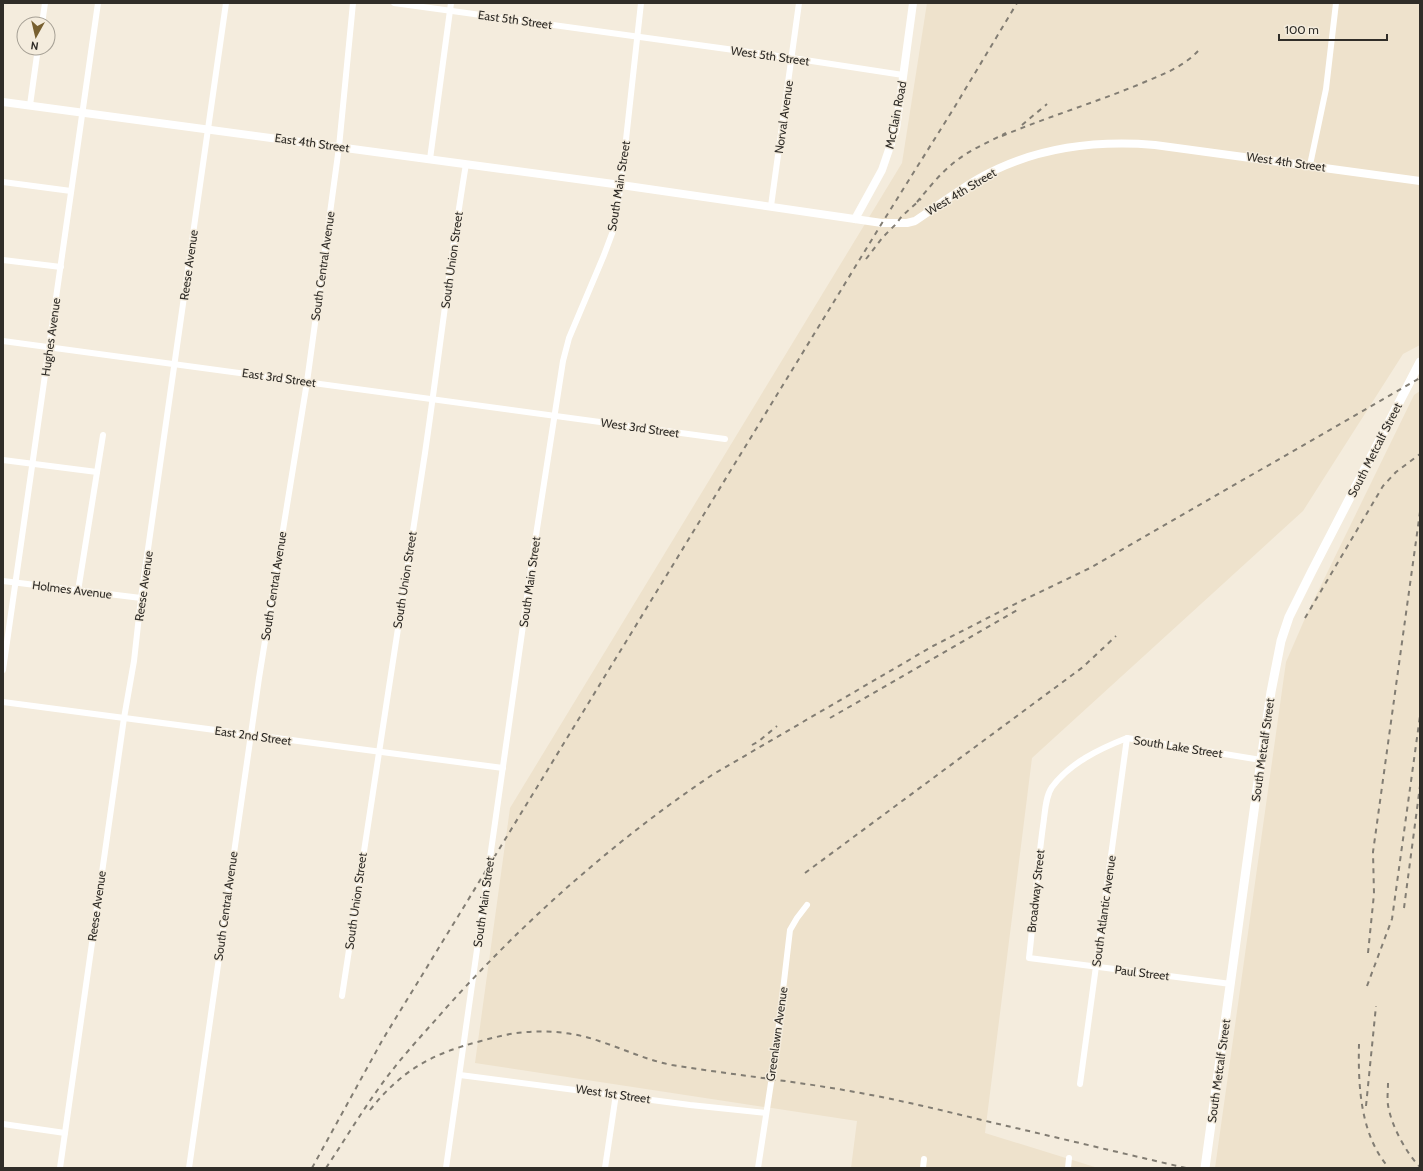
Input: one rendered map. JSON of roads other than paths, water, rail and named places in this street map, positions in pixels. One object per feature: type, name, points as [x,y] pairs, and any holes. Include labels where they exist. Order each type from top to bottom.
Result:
[{"type":"main road","name":"South Metcalf Street","points":[[1205,1168],[1261,760],[1271,692],[1281,641],[1289,617],[1420,362]]},
{"type":"street","points":[[43,16],[45,3]]},
{"type":"street","name":"Hughes Avenue","points":[[3,670],[98,3]]},
{"type":"street","name":"Reese Avenue","points":[[60,1168],[124,718],[134,661],[226,3]]},
{"type":"street","name":"South Central Avenue","points":[[189,1168],[251,736],[307,382],[339,147],[353,3]]},
{"type":"street","name":"East 5th Street","points":[[394,3],[636,38]]},
{"type":"street","points":[[430,159],[451,3]]},
{"type":"street","name":"South Main Street","points":[[446,1168],[533,556],[563,361],[569,338],[613,231],[621,185],[641,3]]},
{"type":"street","name":"Norval Avenue","points":[[771,206],[792,58],[798,3]]},
{"type":"street","name":"McClain Road","points":[[855,219],[875,186],[887,159],[896,129],[914,3]]},
{"type":"street","points":[[1310,165],[1326,89],[1336,3]]},
{"type":"street","name":"West 5th Street","points":[[636,38],[792,58],[903,75]]},
{"type":"street","points":[[30,105],[37,56]]},
{"type":"street","name":"East 4th Street","points":[[3,102],[621,185]]},
{"type":"street","name":"West 4th Street","points":[[621,185],[855,219],[907,223],[915,221],[980,178],[1010,164],[1052,150],[1090,144],[1132,143],[1310,165],[1420,181]]},
{"type":"street","name":"South Union Street","points":[[342,996],[466,164]]},
{"type":"street","points":[[3,182],[71,191]]},
{"type":"street","points":[[3,260],[61,267]]},
{"type":"street","name":"East 3rd Street","points":[[3,341],[555,416]]},
{"type":"street","name":"West 3rd Street","points":[[555,416],[725,440]]},
{"type":"street","points":[[78,591],[103,435]]},
{"type":"street","points":[[3,460],[97,472]]},
{"type":"street","name":"Holmes Avenue","points":[[3,581],[142,598]]},
{"type":"street","name":"East 2nd Street","points":[[3,702],[251,736],[503,768]]},
{"type":"street","name":"South Lake Street","points":[[1044,823],[1049,792],[1062,775],[1073,766],[1110,744],[1127,738],[1261,760]]},
{"type":"street","name":"South Atlantic Avenue","points":[[1080,1084],[1127,738]]},
{"type":"street","name":"Broadway Street","points":[[1029,958],[1044,823]]},
{"type":"street","name":"Greenlawn Avenue","points":[[758,1168],[776,1050],[790,930],[796,918],[807,905]]},
{"type":"street","name":"Paul Street","points":[[1029,958],[1231,984]]},
{"type":"street","name":"West 1st Street","points":[[460,1075],[616,1094],[690,1105],[766,1113]]},
{"type":"street","points":[[605,1168],[616,1094]]},
{"type":"street","points":[[3,1124],[65,1133]]},
{"type":"street","points":[[1068,1168],[1069,1158]]},
{"type":"street","points":[[923,1168],[924,1159]]},
{"type":"railway","points":[[312,1168],[383,1039],[1017,3]]},
{"type":"railway","points":[[1002,136],[1123,91],[1156,77],[1178,67],[1198,51]]},
{"type":"railway","points":[[1022,125],[1047,104]]},
{"type":"railway","points":[[917,202],[940,175],[956,161],[974,149],[1006,133]]},
{"type":"railway","points":[[866,259],[902,216],[921,199]]},
{"type":"railway","points":[[326,1168],[371,1099],[394,1068],[476,975],[572,883],[640,827],[676,800],[712,775],[933,646],[1090,568],[1420,378]]},
{"type":"railway","points":[[1305,618],[1383,486],[1396,472],[1420,454]]},
{"type":"railway","points":[[1368,953],[1374,894],[1373,852],[1420,512]]},
{"type":"railway","points":[[830,718],[1019,609]]},
{"type":"railway","points":[[805,873],[1083,667],[1116,636]]},
{"type":"railway","points":[[1367,986],[1392,919],[1420,716]]},
{"type":"railway","points":[[752,745],[777,726]]},
{"type":"railway","points":[[1404,908],[1420,786]]},
{"type":"railway","points":[[1366,1106],[1376,1006]]},
{"type":"railway","points":[[370,1110],[394,1084],[419,1065],[432,1058],[463,1046],[509,1034],[536,1031],[554,1032],[590,1038],[662,1063],[855,1092],[939,1110],[1186,1168]]},
{"type":"railway","points":[[1359,1044],[1360,1093],[1366,1125],[1379,1155],[1389,1168]]},
{"type":"railway","points":[[1388,1083],[1388,1105],[1392,1121],[1405,1147],[1420,1167]]}]
